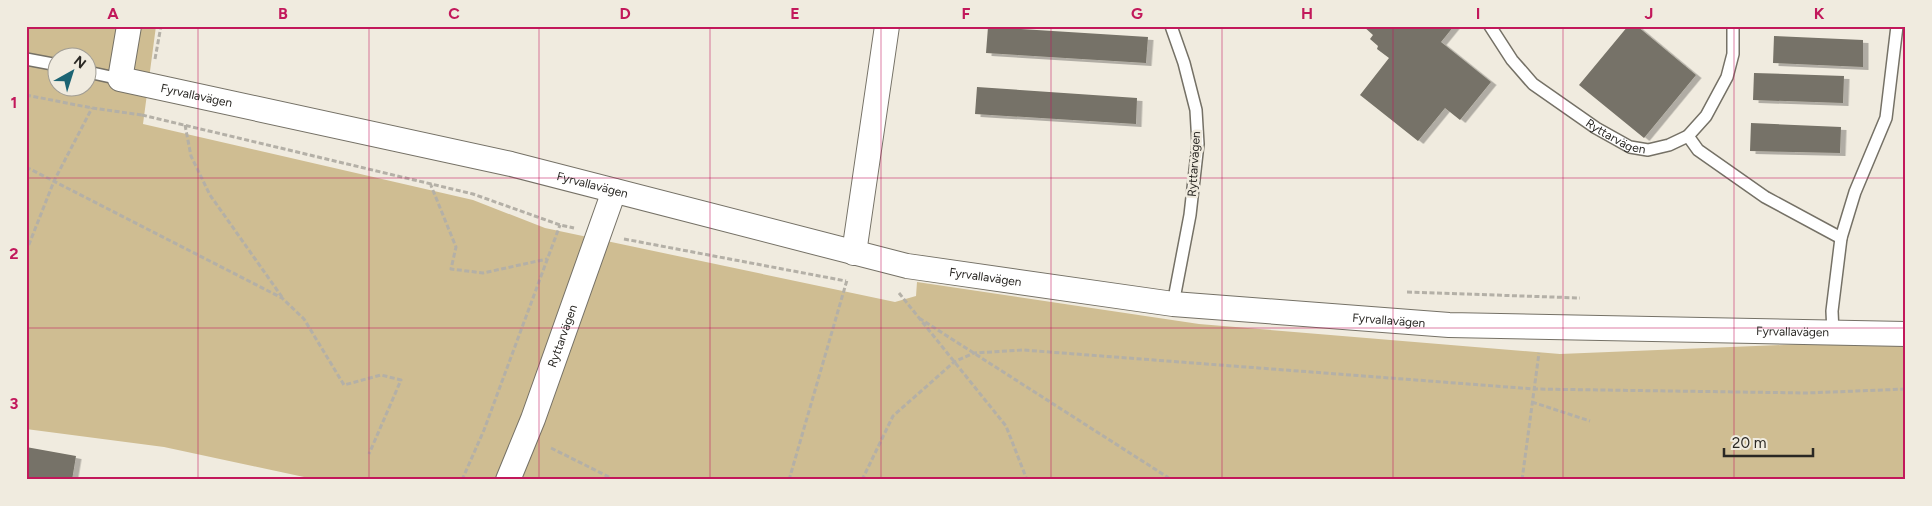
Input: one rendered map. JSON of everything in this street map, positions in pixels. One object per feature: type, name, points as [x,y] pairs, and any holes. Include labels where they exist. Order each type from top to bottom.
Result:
[{"type":"street","points":[[120,79],[129,26]]},
{"type":"street","points":[[854,253],[888,26]]},
{"type":"street","name":"Fyrvallavägen","points":[[120,79],[511,164],[907,266],[1172,304],[1449,325],[1906,334]]},
{"type":"street","name":"Ryttarvägen","points":[[508,480],[526,436],[614,192]]},
{"type":"lane","name":"Ryttarvägen","points":[[1171,26],[1184,63],[1196,110],[1198,144],[1190,215],[1180,276],[1172,304]]},
{"type":"lane","name":"Ryttarvägen","points":[[1490,26],[1512,60],[1533,84],[1596,128],[1630,148],[1648,150],[1669,145],[1688,136],[1706,116],[1727,77],[1733,54],[1733,26]]},
{"type":"lane","points":[[1833,333],[1832,311],[1841,238],[1855,192],[1886,118],[1897,26]]},
{"type":"lane","points":[[26,59],[48,63]]},
{"type":"lane","name":"Fyrvallavägen","points":[[98,74],[120,79]]},
{"type":"lane","points":[[1688,136],[1698,150],[1764,197],[1841,238]]},
{"type":"path","points":[[26,94],[92,108],[142,115],[150,86],[161,26]]},
{"type":"path","points":[[26,252],[54,181],[92,108]]},
{"type":"path","points":[[185,125],[191,156],[210,195],[282,298],[304,319],[344,385],[381,375],[402,380],[369,454]]},
{"type":"path","points":[[26,167],[282,298]]},
{"type":"path","points":[[430,183],[456,248],[451,269],[483,273],[548,259]]},
{"type":"path","points":[[462,480],[484,430],[560,225]]},
{"type":"path","points":[[790,480],[854,253]]},
{"type":"path","points":[[897,290],[1006,426],[1027,480]]},
{"type":"path","points":[[919,318],[1172,480]]},
{"type":"path","points":[[1522,480],[1542,328]]},
{"type":"path","points":[[862,480],[893,416],[954,362],[974,352],[1023,350],[1534,389],[1807,393],[1906,389]]},
{"type":"path","points":[[1532,402],[1590,421]]},
{"type":"path","points":[[526,436],[615,480]]},
{"type":"shaded area","points":[[26,26],[156,26],[143,124],[473,200],[545,228],[895,302],[916,296],[917,282],[1199,324],[1560,354],[1832,343],[1906,346],[1906,480],[318,480],[164,447],[26,429]]},
{"type":"building","points":[[1363,26],[1454,26],[1441,42],[1491,82],[1460,120],[1445,108],[1418,141],[1360,95],[1389,58],[1377,49],[1378,46],[1370,39],[1373,35]]},
{"type":"building","points":[[1628,26],[1637,26],[1696,75],[1644,138],[1579,85]]},
{"type":"building","points":[[988,27],[1148,37],[1146,63],[986,53]]},
{"type":"building","points":[[1774,36],[1863,40],[1863,67],[1773,63]]},
{"type":"building","points":[[1754,73],[1844,76],[1843,103],[1753,100]]},
{"type":"building","points":[[977,87],[1137,98],[1136,124],[975,114]]},
{"type":"building","points":[[1751,123],[1841,127],[1840,153],[1750,151]]},
{"type":"building","points":[[26,447],[76,456],[72,480],[26,480]]}]
